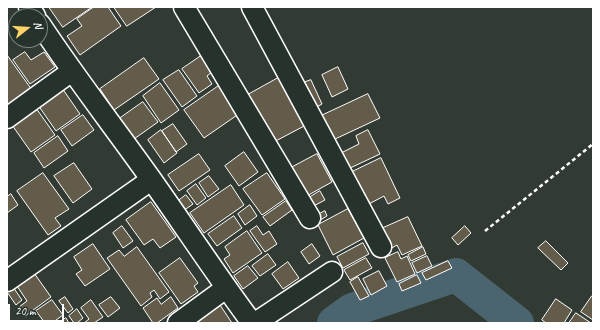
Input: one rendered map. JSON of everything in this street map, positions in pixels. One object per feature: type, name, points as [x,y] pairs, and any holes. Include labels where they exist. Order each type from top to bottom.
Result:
[{"type":"street","points":[[184,7],[310,218]]},
{"type":"street","points":[[252,7],[382,247]]},
{"type":"street","points":[[48,36],[226,288],[254,323],[332,272]]},
{"type":"street","points":[[7,118],[72,72]]},
{"type":"street","points":[[7,281],[151,180]]},
{"type":"street","points":[[178,323],[226,288]]},
{"type":"path","points":[[485,231],[593,144]]},
{"type":"building","points":[[49,7],[92,7],[63,27]]},
{"type":"building","points":[[94,7],[108,7],[121,26],[80,55],[67,36],[82,26],[77,19]]},
{"type":"building","points":[[114,7],[156,7],[127,26]]},
{"type":"building","points":[[25,52],[31,60],[44,52],[55,67],[30,84],[13,60]]},
{"type":"building","points":[[7,55],[32,90],[7,108]]},
{"type":"building","points":[[201,56],[212,72],[207,76],[212,84],[199,93],[182,69]]},
{"type":"building","points":[[144,58],[159,79],[114,110],[100,89]]},
{"type":"building","points":[[338,67],[348,89],[332,97],[322,75]]},
{"type":"building","points":[[179,70],[197,96],[182,107],[163,80]]},
{"type":"building","points":[[280,77],[306,125],[270,144],[244,97]]},
{"type":"building","points":[[311,80],[322,104],[315,108],[303,83]]},
{"type":"building","points":[[160,83],[179,110],[161,123],[143,96]]},
{"type":"building","points":[[223,83],[243,111],[204,138],[184,110]]},
{"type":"building","points":[[62,88],[80,114],[56,131],[38,105]]},
{"type":"building","points":[[368,94],[380,118],[333,140],[321,116]]},
{"type":"building","points":[[143,102],[158,122],[134,139],[119,119]]},
{"type":"building","points":[[36,108],[55,135],[31,152],[12,125]]},
{"type":"building","points":[[83,115],[94,130],[72,146],[61,130]]},
{"type":"building","points":[[173,124],[187,144],[176,152],[162,131]]},
{"type":"building","points":[[161,130],[177,153],[164,163],[148,140]]},
{"type":"building","points":[[368,130],[380,154],[348,169],[341,153],[359,144],[356,136]]},
{"type":"building","points":[[58,136],[68,151],[44,168],[34,153]]},
{"type":"building","points":[[244,152],[258,172],[239,186],[225,166]]},
{"type":"building","points":[[199,154],[210,170],[179,191],[168,175]]},
{"type":"building","points":[[317,154],[332,182],[303,198],[287,170]]},
{"type":"building","points":[[381,158],[400,198],[388,204],[384,196],[367,205],[352,172]]},
{"type":"building","points":[[74,163],[92,189],[73,203],[54,176]]},
{"type":"building","points":[[43,173],[69,209],[55,218],[61,226],[48,235],[17,191]]},
{"type":"building","points":[[267,173],[285,199],[262,215],[243,189]]},
{"type":"building","points":[[209,176],[219,189],[208,197],[199,183]]},
{"type":"building","points":[[196,184],[206,198],[197,205],[187,191]]},
{"type":"building","points":[[231,185],[244,205],[204,233],[190,213]]},
{"type":"building","points":[[320,191],[325,200],[308,209],[304,201]]},
{"type":"building","points":[[11,194],[18,205],[7,213],[7,197]]},
{"type":"building","points":[[186,195],[193,204],[183,211],[177,202]]},
{"type":"building","points":[[286,201],[292,210],[270,226],[263,217]]},
{"type":"building","points":[[151,202],[176,237],[160,248],[153,239],[144,245],[126,220]]},
{"type":"building","points":[[250,205],[257,216],[245,225],[238,214]]},
{"type":"building","points":[[348,209],[364,238],[333,255],[318,225]]},
{"type":"building","points":[[325,211],[327,216],[317,222],[314,217]]},
{"type":"building","points":[[234,216],[242,228],[217,246],[208,234]]},
{"type":"building","points":[[408,217],[422,246],[402,255],[397,245],[390,249],[381,229]]},
{"type":"building","points":[[122,226],[133,241],[123,248],[113,233]]},
{"type":"building","points":[[257,226],[263,235],[269,231],[277,244],[265,252],[250,231]]},
{"type":"building","points":[[465,226],[471,233],[458,245],[452,238]]},
{"type":"building","points":[[247,231],[262,253],[233,273],[224,259],[230,255],[225,247]]},
{"type":"building","points":[[546,241],[568,263],[561,270],[538,248]]},
{"type":"building","points":[[363,243],[369,254],[343,268],[337,257]]},
{"type":"building","points":[[93,244],[110,269],[85,286],[76,274],[82,270],[74,257]]},
{"type":"building","points":[[312,244],[320,256],[309,264],[301,252]]},
{"type":"building","points":[[137,247],[169,292],[160,299],[154,290],[150,293],[152,297],[141,306],[107,258],[119,250],[124,256]]},
{"type":"building","points":[[423,247],[426,254],[411,261],[408,255]]},
{"type":"building","points":[[398,252],[401,259],[407,256],[415,274],[397,282],[385,258]]},
{"type":"building","points":[[268,254],[276,265],[260,276],[252,266]]},
{"type":"building","points":[[427,256],[432,266],[417,273],[412,263]]},
{"type":"building","points":[[180,258],[198,283],[194,286],[198,292],[181,304],[159,273]]},
{"type":"building","points":[[366,258],[372,268],[350,280],[344,270]]},
{"type":"building","points":[[448,261],[452,268],[426,280],[422,273]]},
{"type":"building","points":[[288,262],[299,278],[283,289],[272,274]]},
{"type":"building","points":[[248,266],[258,278],[243,289],[234,276]]},
{"type":"building","points":[[379,271],[387,286],[371,295],[363,279]]},
{"type":"building","points":[[34,273],[51,297],[25,316],[19,307],[27,301],[17,286]]},
{"type":"building","points":[[417,275],[421,283],[402,291],[399,284]]},
{"type":"building","points":[[358,277],[369,296],[360,300],[350,282]]},
{"type":"building","points":[[13,287],[22,300],[16,305],[7,292]]},
{"type":"building","points":[[593,296],[593,320],[581,312]]},
{"type":"building","points":[[65,297],[73,309],[68,313],[59,301]]},
{"type":"building","points":[[111,297],[120,308],[108,317],[99,305]]},
{"type":"building","points":[[171,297],[178,308],[157,323],[153,323],[143,308],[157,298],[161,304]]},
{"type":"building","points":[[556,299],[572,310],[564,323],[546,323],[542,320]]},
{"type":"building","points":[[52,300],[63,315],[52,323],[45,323],[36,311]]},
{"type":"building","points":[[91,300],[103,317],[94,323],[84,323],[89,319],[81,308]]},
{"type":"building","points":[[220,305],[232,323],[200,323],[198,321]]},
{"type":"building","points":[[77,309],[83,318],[77,323],[74,323],[69,316]]},
{"type":"building","points":[[576,313],[591,323],[569,323]]},
{"type":"building","points":[[66,318],[69,323],[58,323]]},
{"type":"waterway","points":[[334,323],[352,310],[456,275],[517,323]]}]
